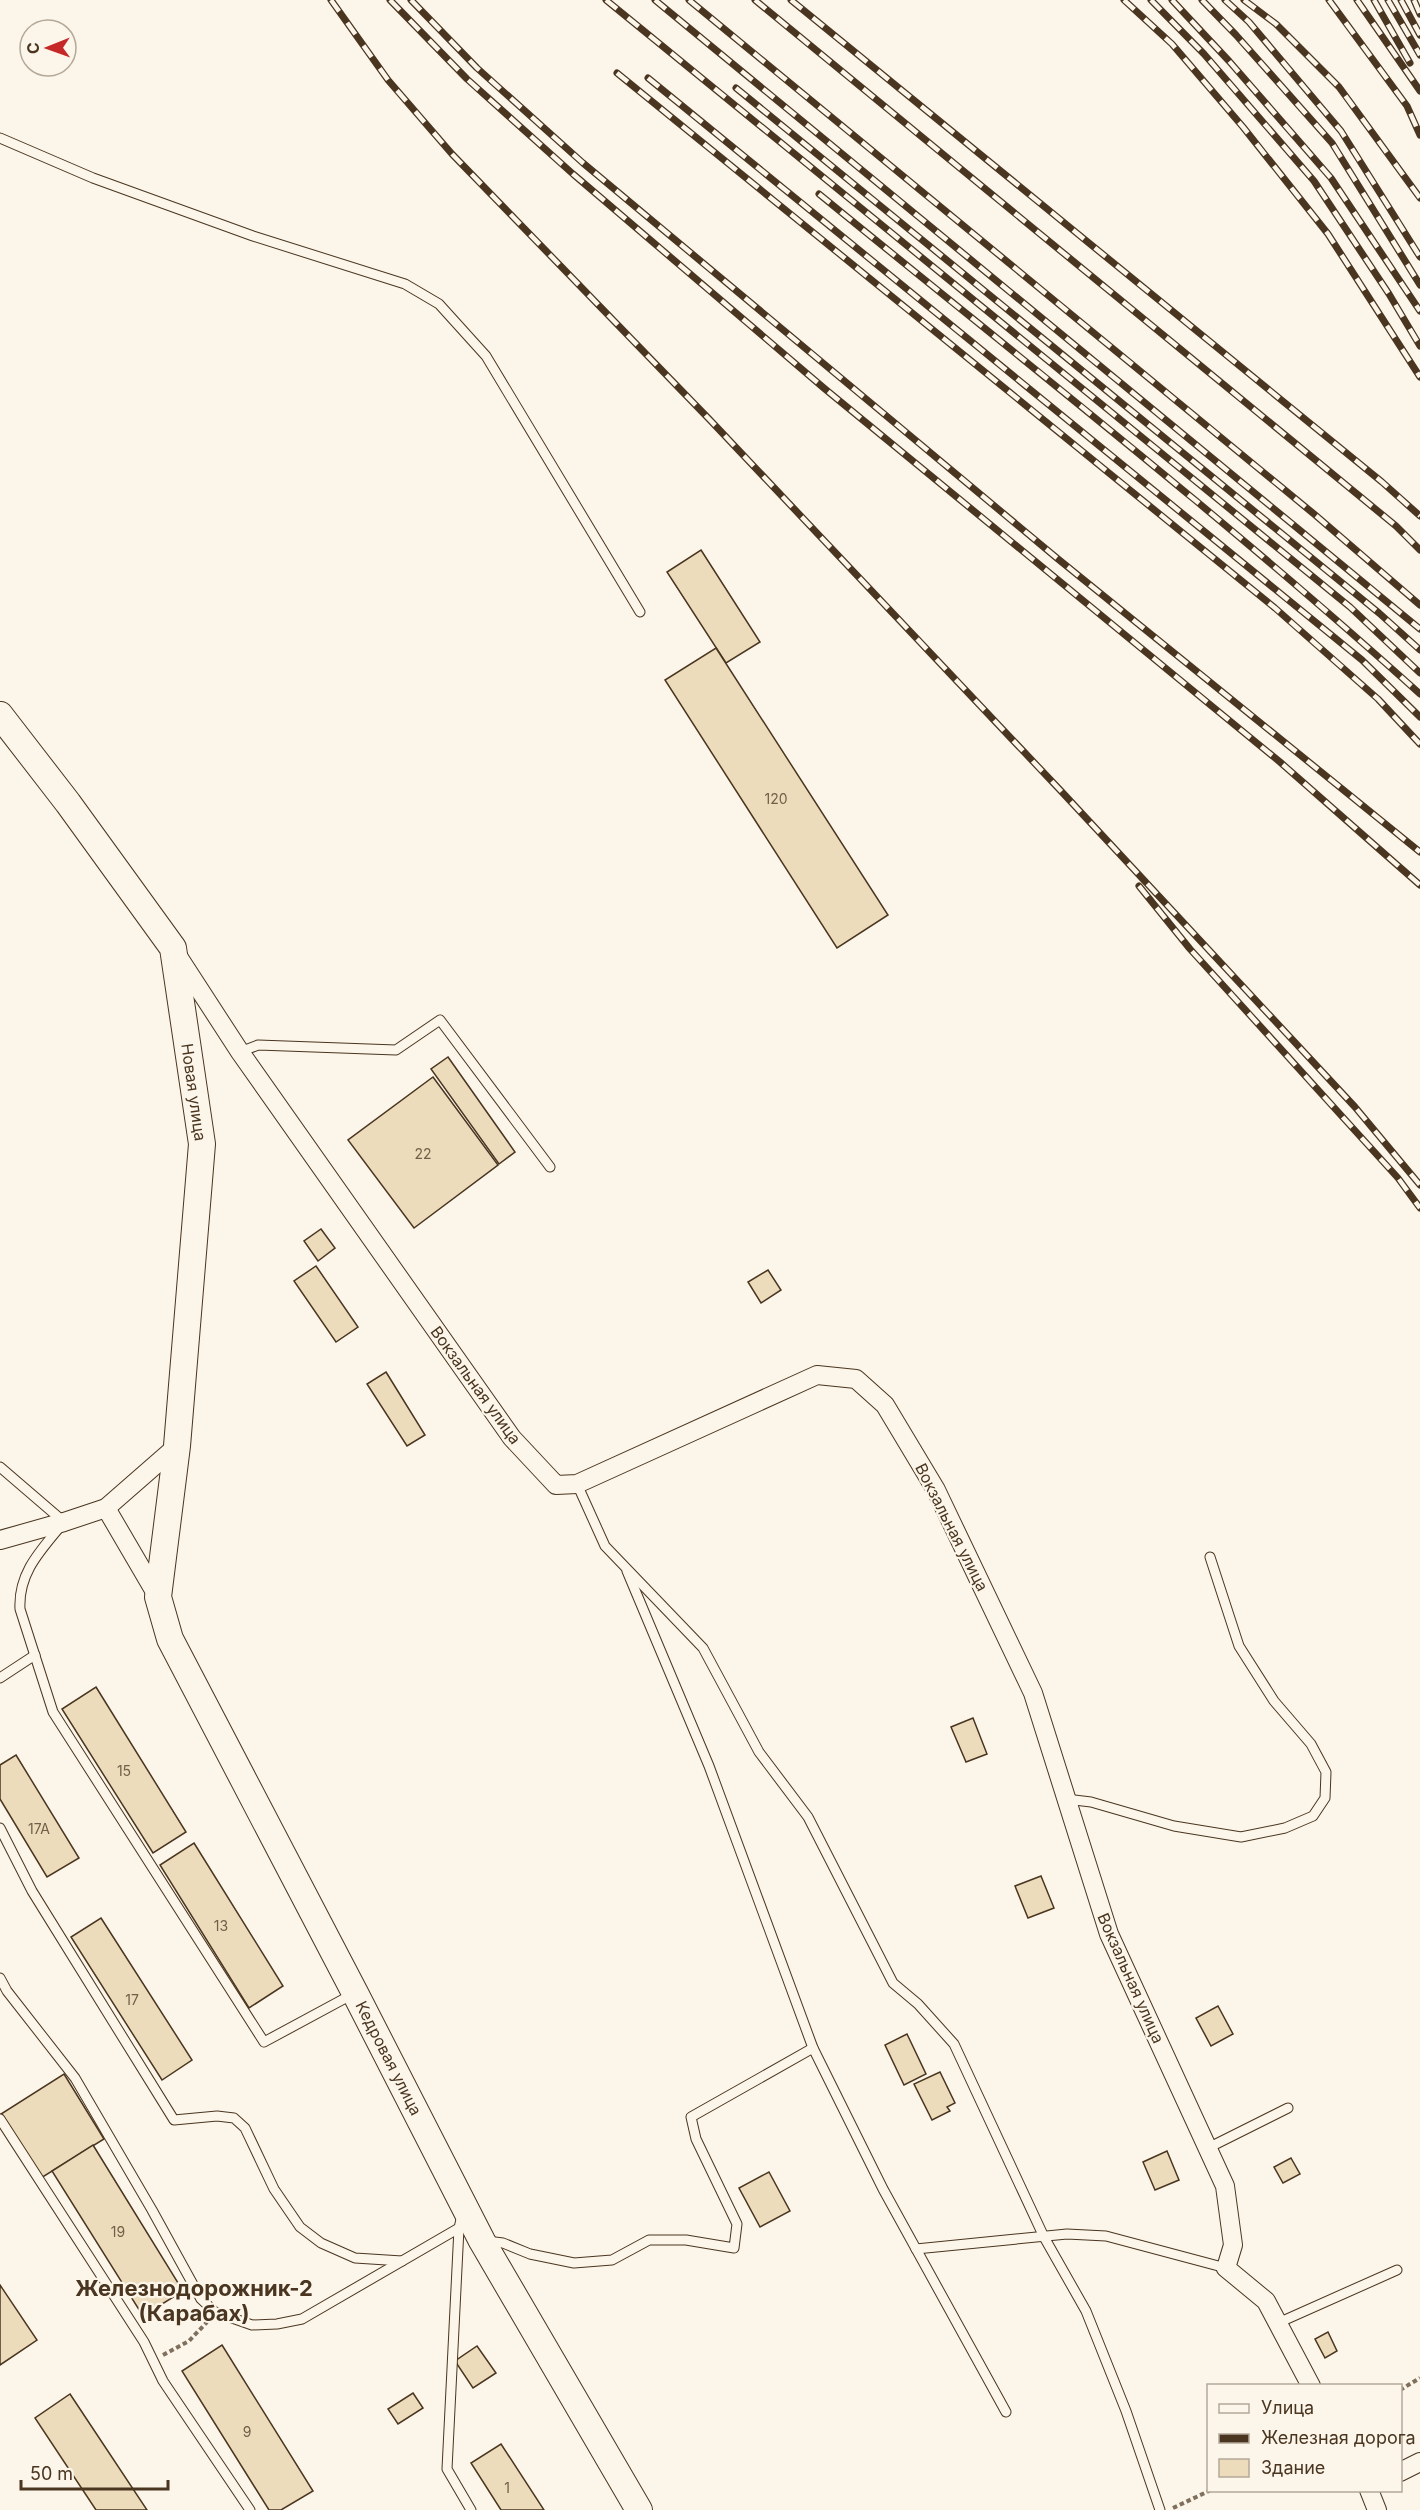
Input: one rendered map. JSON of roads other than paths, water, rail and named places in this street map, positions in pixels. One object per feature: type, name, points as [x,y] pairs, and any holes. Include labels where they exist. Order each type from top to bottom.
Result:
[{"type":"street","name":"Новая улица","points":[[0,715],[68,803],[173,948],[202,1144],[177,1446],[158,1597]]},
{"type":"street","name":"Вокзальная улица","points":[[173,948],[240,1052],[512,1438],[556,1485],[577,1484],[817,1375],[856,1379],[885,1405],[936,1490],[1033,1693],[1109,1934],[1225,2186],[1233,2245],[1226,2268]]},
{"type":"street","points":[[0,1540],[106,1508],[177,1446]]},
{"type":"street","points":[[106,1508],[158,1597]]},
{"type":"street","name":"Кедровая улица","points":[[158,1597],[170,1639],[356,1993],[462,2218],[482,2241],[639,2510]]},
{"type":"street","points":[[1226,2268],[1266,2301],[1310,2384]]},
{"type":"street","points":[[1402,2471],[1420,2462]]},
{"type":"street","points":[[1370,2492],[1377,2510]]},
{"type":"lane","points":[[0,138],[93,178],[253,236],[405,284],[439,304],[486,356],[640,612]]},
{"type":"lane","points":[[240,1052],[258,1045],[396,1050],[440,1020],[550,1167]]},
{"type":"lane","points":[[0,1467],[64,1522],[25,1575],[19,1592],[20,1609],[53,1712],[264,2042],[356,1993]]},
{"type":"lane","points":[[577,1484],[605,1546],[703,1648],[759,1752],[808,1817],[893,1983],[918,2004],[954,2044],[1044,2237],[1086,2312],[1126,2410],[1160,2510]]},
{"type":"lane","points":[[1065,1798],[1091,1802],[1173,1826],[1241,1837],[1285,1828],[1313,1816],[1325,1798],[1326,1772],[1311,1744],[1274,1701],[1239,1646],[1210,1557]]},
{"type":"lane","points":[[625,1566],[709,1766],[813,2048],[883,2189],[1006,2412]]},
{"type":"lane","points":[[0,1678],[35,1655]]},
{"type":"lane","points":[[0,1828],[32,1891],[174,2120],[217,2116],[234,2118],[245,2128],[274,2189],[300,2227],[321,2243],[354,2258],[403,2261]]},
{"type":"lane","points":[[0,1977],[4,1993],[75,2078],[201,2299],[215,2312],[252,2325],[277,2324],[303,2319],[403,2261],[462,2218]]},
{"type":"lane","points":[[482,2241],[503,2243],[530,2254],[574,2263],[612,2260],[649,2240],[686,2240],[734,2248],[737,2224],[696,2139],[691,2116],[813,2048]]},
{"type":"lane","points":[[1208,2148],[1288,2108]]},
{"type":"lane","points":[[0,2119],[154,2360],[163,2381],[250,2510]]},
{"type":"lane","points":[[462,2218],[447,2469],[471,2510]]},
{"type":"lane","points":[[916,2249],[1067,2234],[1106,2236],[1226,2268]]},
{"type":"lane","points":[[1278,2323],[1397,2270]]},
{"type":"railway","points":[[331,0],[388,80],[452,154],[710,420],[1061,791],[1355,1107],[1420,1185]]},
{"type":"railway","points":[[390,0],[467,79],[573,174],[825,389],[1280,762],[1420,885]]},
{"type":"railway","points":[[411,0],[477,68],[583,163],[1058,559],[1420,852]]},
{"type":"railway","points":[[606,0],[1350,607],[1420,673]]},
{"type":"railway","points":[[655,0],[1420,629]]},
{"type":"railway","points":[[689,0],[1314,514],[1420,605]]},
{"type":"railway","points":[[755,0],[1396,526],[1420,550]]},
{"type":"railway","points":[[791,0],[1382,482],[1420,516]]},
{"type":"railway","points":[[1124,0],[1172,44],[1243,127],[1328,234],[1420,377]]},
{"type":"railway","points":[[1151,0],[1204,54],[1314,181],[1389,294],[1420,346]]},
{"type":"railway","points":[[1172,0],[1229,61],[1331,178],[1420,311]]},
{"type":"railway","points":[[1202,0],[1332,143],[1420,285]]},
{"type":"railway","points":[[1225,0],[1249,22],[1341,131],[1420,257]]},
{"type":"railway","points":[[1244,0],[1276,24],[1339,87],[1420,198]]},
{"type":"railway","points":[[1329,0],[1407,106],[1420,135]]},
{"type":"railway","points":[[1357,0],[1420,91]]},
{"type":"railway","points":[[1374,0],[1410,63]]},
{"type":"railway","points":[[1388,0],[1420,55]]},
{"type":"railway","points":[[1401,0],[1420,35]]},
{"type":"railway","points":[[1414,0],[1420,14]]},
{"type":"railway","points":[[617,73],[1275,608],[1378,699],[1420,744]]},
{"type":"railway","points":[[648,78],[1362,660],[1420,717]]},
{"type":"railway","points":[[736,88],[1379,613],[1420,650]]},
{"type":"railway","points":[[819,194],[1198,502],[1420,694]]},
{"type":"railway","points":[[1139,886],[1190,949],[1398,1178],[1420,1208]]},
{"type":"district","name":"Железнодорожник-2 (Карабах)","points":[[194,2300]]}]
